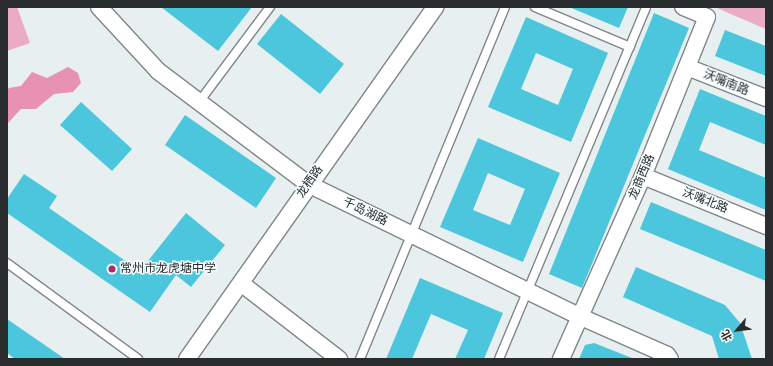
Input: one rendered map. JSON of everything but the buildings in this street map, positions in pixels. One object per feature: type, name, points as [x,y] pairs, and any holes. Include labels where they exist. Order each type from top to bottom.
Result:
[{"type":"street","name":"龙栖路","points":[[186,359],[242,284],[308,184],[435,7]]},
{"type":"street","name":"龙商西路","points":[[561,359],[643,176],[707,17],[683,7]]},
{"type":"street","name":"千岛湖路","points":[[101,8],[158,71],[308,184],[528,292],[667,355],[670,359]]},
{"type":"street","name":"沃嘴南路","points":[[687,67],[766,98]]},
{"type":"street","name":"沃嘴北路","points":[[643,176],[766,226]]},
{"type":"street","points":[[242,284],[339,359]]},
{"type":"lane","points":[[199,102],[270,7]]},
{"type":"lane","points":[[360,359],[413,236],[505,7]]},
{"type":"lane","points":[[535,7],[630,46]]},
{"type":"lane","points":[[499,359],[646,7]]},
{"type":"lane","points":[[7,263],[138,359]]},
{"type":"shaded area","points":[[7,7],[17,7],[30,43],[7,51]]},
{"type":"shaded area","points":[[715,7],[766,7],[766,29],[726,12]]},
{"type":"shaded area","points":[[68,67],[78,73],[81,83],[73,92],[54,94],[36,109],[21,109],[7,124],[7,90],[9,88],[21,86],[32,72],[47,78]]},
{"type":"place","name":"常州市龙虎塘中学","points":[[112,269]]}]
